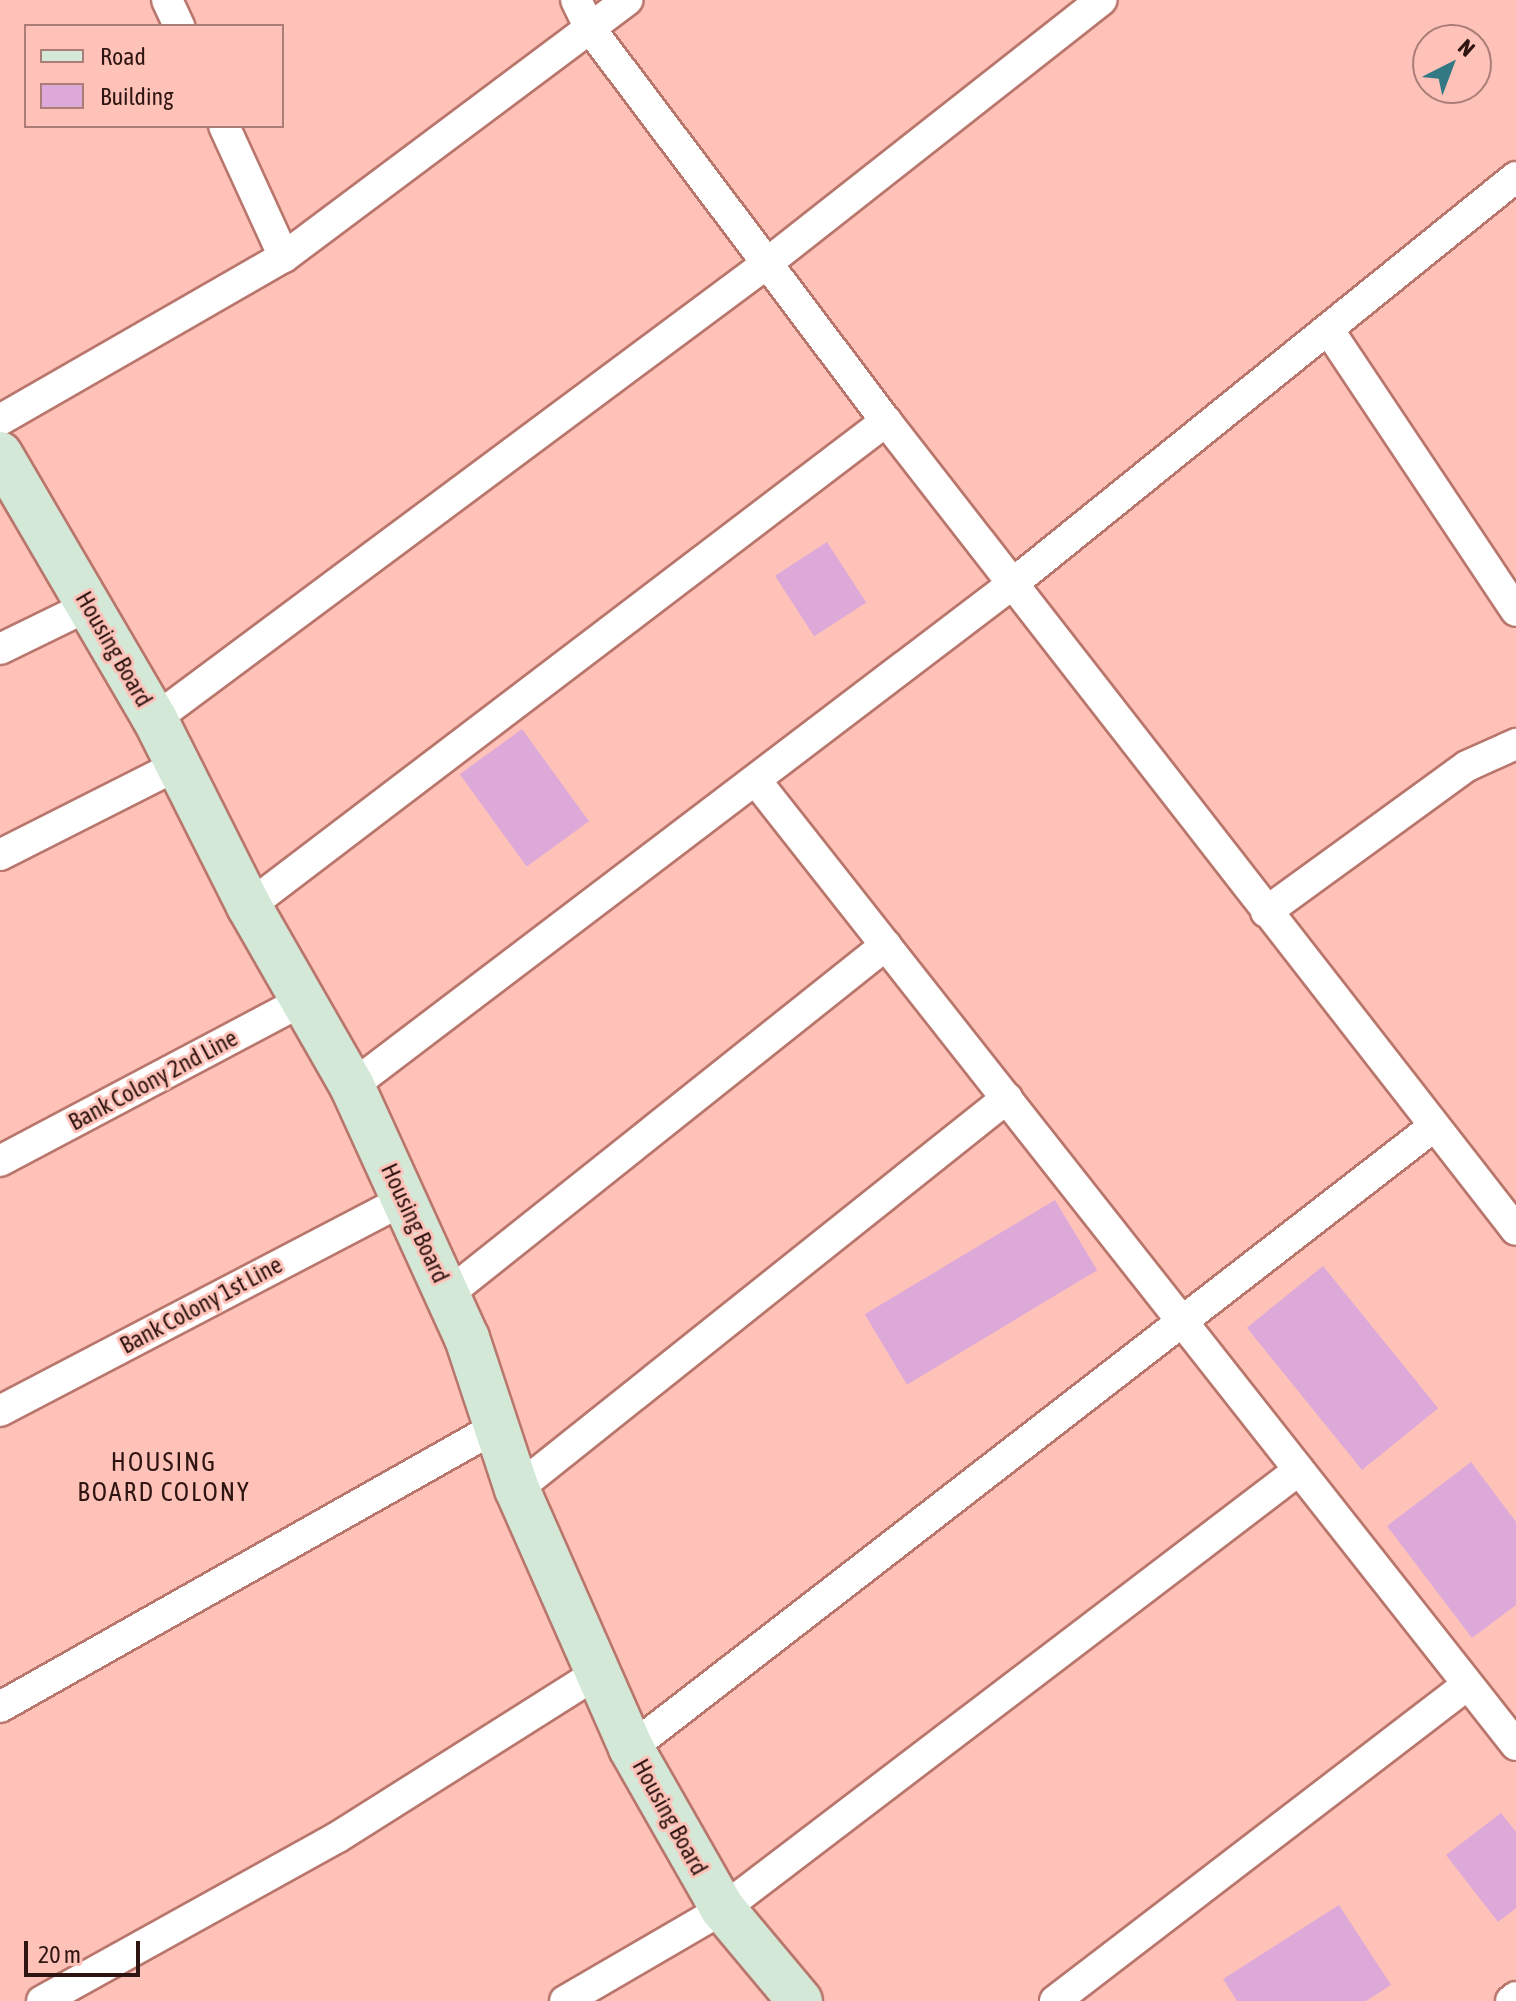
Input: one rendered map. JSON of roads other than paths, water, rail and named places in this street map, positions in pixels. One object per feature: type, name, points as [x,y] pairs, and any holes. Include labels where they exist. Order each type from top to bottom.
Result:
[{"type":"main road","name":"Housing Board","points":[[0,454],[155,719],[249,906],[306,999],[352,1086],[448,1294],[498,1426],[517,1489],[631,1748],[723,1909],[800,2001]]},
{"type":"street","points":[[167,0],[178,24]]},
{"type":"street","points":[[576,0],[589,27],[1011,585],[1516,1230]]},
{"type":"street","points":[[0,420],[284,257],[627,0]]},
{"type":"street","points":[[155,719],[766,264],[1102,0]]},
{"type":"street","points":[[225,128],[284,257]]},
{"type":"street","points":[[352,1086],[757,782],[1011,585],[1330,332],[1516,177]]},
{"type":"street","points":[[1330,332],[1516,611]]},
{"type":"street","points":[[249,906],[886,421]]},
{"type":"street","points":[[0,649],[88,606]]},
{"type":"street","points":[[1266,912],[1467,766],[1516,744]]},
{"type":"street","points":[[0,855],[176,766]]},
{"type":"street","points":[[757,782],[1516,1745]]},
{"type":"street","points":[[448,1294],[886,945]]},
{"type":"street","name":"Bank Colony 2nd Line","points":[[0,1161],[306,999]]},
{"type":"street","points":[[517,1489],[1007,1098]]},
{"type":"street","points":[[631,1748],[1433,1127]]},
{"type":"street","name":"Bank Colony 1st Line","points":[[0,1411],[403,1200]]},
{"type":"street","points":[[0,1707],[498,1426]]},
{"type":"street","points":[[565,2001],[723,1909],[1299,1470]]},
{"type":"street","points":[[42,2001],[338,1837],[596,1674]]},
{"type":"street","points":[[1055,2001],[1467,1685]]},
{"type":"street","points":[[1511,2001],[1516,1997]]},
{"type":"district","name":"HOUSING BOARD COLONY","points":[[164,1478]]}]
